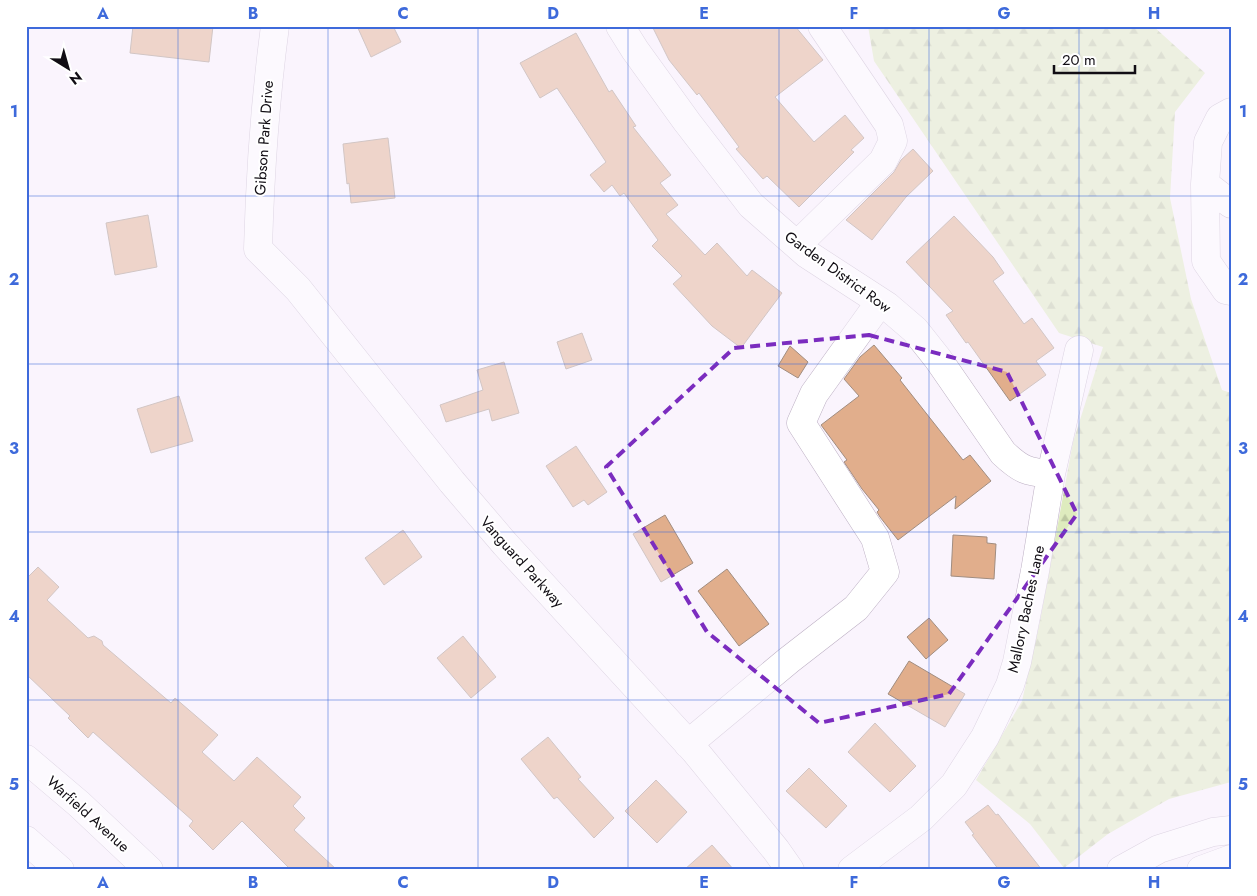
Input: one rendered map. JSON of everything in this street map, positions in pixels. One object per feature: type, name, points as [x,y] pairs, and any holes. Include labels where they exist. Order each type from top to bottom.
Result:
[{"type":"street","name":"Gibson Park Drive","points":[[258,250],[260,180],[275,26]]},
{"type":"street","name":"Garden District Row","points":[[620,26],[687,122],[751,205],[807,254],[880,302],[915,330],[938,359],[1004,453],[1015,464],[1029,472],[1051,474]]},
{"type":"street","points":[[797,245],[883,160],[893,141],[889,125],[822,26]]},
{"type":"street","points":[[1231,112],[1220,118],[1208,142],[1205,184],[1206,261],[1226,290],[1231,291]]},
{"type":"street","points":[[1205,184],[1231,204]]},
{"type":"street","name":"Vanguard Parkway","points":[[258,250],[298,290],[504,544],[688,744],[776,850],[790,870]]},
{"type":"street","points":[[688,744],[789,660],[856,608],[886,572],[875,538],[801,423],[814,394],[880,302]]},
{"type":"street","name":"Mallory Baches Lane","points":[[852,870],[921,818],[954,785],[985,737],[1010,685],[1017,662],[1035,571],[1051,474],[1079,350]]},
{"type":"street","name":"Warfield Avenue","points":[[26,759],[79,804],[149,870]]},
{"type":"street","points":[[1121,870],[1159,849],[1213,832],[1231,830]]},
{"type":"street","points":[[26,840],[60,870]]},
{"type":"street","points":[[1201,870],[1231,859]]},
{"type":"highlighted area","points":[[869,335],[1007,372],[1077,514],[949,694],[819,723],[707,632],[606,467],[734,348]]},
{"type":"green space","points":[[868,26],[1153,26],[1205,73],[1175,112],[1170,198],[1191,299],[1222,390],[1231,393],[1231,782],[1169,799],[1108,834],[1064,868],[1030,824],[976,780],[1022,701],[1040,621],[1073,442],[1103,347],[1059,333],[874,61]]},
{"type":"building","points":[[133,26],[213,26],[209,62],[130,53]]},
{"type":"building","points":[[357,26],[393,26],[401,42],[371,57]]},
{"type":"building","points":[[652,26],[795,26],[823,60],[775,97],[814,142],[845,115],[864,138],[851,150],[854,152],[799,207],[767,176],[763,179],[736,149],[739,147],[699,93],[697,95],[669,60]]},
{"type":"building","points":[[576,33],[609,92],[612,90],[636,126],[633,127],[671,175],[660,183],[678,205],[666,214],[705,255],[717,243],[747,276],[752,270],[782,293],[741,348],[712,326],[673,284],[682,276],[652,246],[658,240],[624,193],[620,196],[612,185],[604,192],[590,175],[606,162],[557,88],[540,98],[520,63]]},
{"type":"building","points":[[388,138],[395,198],[351,203],[343,144]]},
{"type":"building","points":[[913,149],[933,171],[906,197],[872,240],[846,220],[894,172],[901,160]]},
{"type":"building","points":[[148,215],[157,267],[115,275],[106,223]]},
{"type":"building","points":[[954,216],[993,257],[1004,273],[993,281],[1024,324],[1032,318],[1054,348],[1036,361],[1046,375],[1010,401],[968,342],[966,343],[946,315],[953,311],[906,262]]},
{"type":"building","points":[[582,333],[592,360],[566,369],[557,342]]},
{"type":"building","points":[[874,345],[902,378],[900,380],[963,460],[970,455],[991,481],[955,509],[956,496],[898,540],[880,517],[877,512],[879,510],[844,462],[847,460],[821,425],[859,396],[844,379],[860,357]]},
{"type":"building","points":[[790,346],[808,362],[798,378],[778,366]]},
{"type":"building","points":[[504,362],[519,413],[492,421],[489,409],[446,422],[440,405],[483,390],[477,370]]},
{"type":"building","points":[[179,396],[193,441],[151,453],[137,409]]},
{"type":"building","points":[[576,446],[607,492],[588,505],[584,500],[573,507],[546,466]]},
{"type":"building","points":[[665,515],[693,563],[661,582],[633,534]]},
{"type":"building","points":[[403,530],[422,557],[384,585],[365,558]]},
{"type":"building","points":[[953,535],[987,537],[987,543],[996,544],[994,579],[951,576]]},
{"type":"building","points":[[38,567],[59,587],[47,600],[88,638],[94,636],[102,641],[103,645],[171,703],[175,698],[218,735],[202,752],[234,781],[257,757],[301,797],[293,806],[305,818],[294,830],[337,870],[291,870],[242,821],[213,850],[189,826],[193,821],[93,732],[88,738],[68,718],[70,716],[26,674],[26,579]]},
{"type":"building","points":[[727,569],[769,624],[739,646],[698,591]]},
{"type":"building","points":[[929,618],[948,640],[926,659],[907,637]]},
{"type":"building","points":[[463,636],[496,677],[471,698],[437,658]]},
{"type":"building","points":[[909,661],[965,694],[945,727],[888,694]]},
{"type":"building","points":[[875,723],[916,766],[890,792],[848,752]]},
{"type":"building","points":[[548,737],[581,777],[578,779],[614,818],[594,838],[557,797],[554,799],[521,759]]},
{"type":"building","points":[[809,768],[847,806],[826,828],[786,791]]},
{"type":"building","points":[[656,780],[687,812],[657,843],[625,811]]},
{"type":"building","points":[[988,805],[996,815],[998,814],[1042,870],[999,870],[972,835],[974,834],[965,822]]},
{"type":"building","points":[[712,845],[734,870],[684,870]]}]
